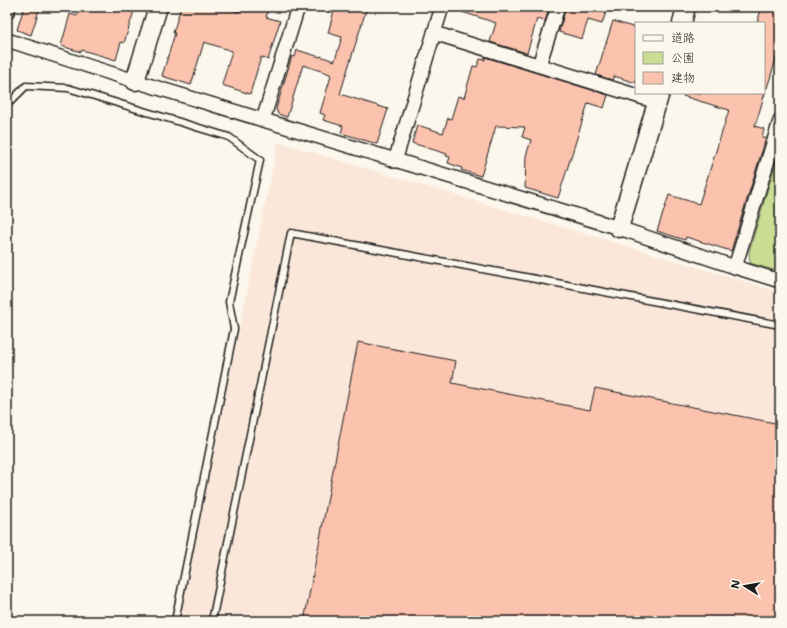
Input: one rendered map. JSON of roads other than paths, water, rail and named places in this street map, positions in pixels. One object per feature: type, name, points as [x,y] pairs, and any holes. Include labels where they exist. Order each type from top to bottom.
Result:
[{"type":"street","points":[[7,12],[8,7]]},
{"type":"street","points":[[135,82],[158,7]]},
{"type":"street","points":[[263,120],[298,7]]},
{"type":"street","points":[[395,161],[442,7]]},
{"type":"street","points":[[540,65],[558,7]]},
{"type":"street","points":[[682,22],[686,7]]},
{"type":"street","points":[[434,33],[540,65],[635,91]]},
{"type":"street","points":[[7,40],[135,82],[619,228],[780,281]]},
{"type":"street","points":[[619,228],[659,97],[648,94]]},
{"type":"street","points":[[735,267],[780,121]]},
{"type":"lane","points":[[7,105],[26,86],[68,88],[229,137],[260,160],[229,302],[234,329],[174,621]]},
{"type":"lane","points":[[212,621],[291,233],[780,325]]}]
